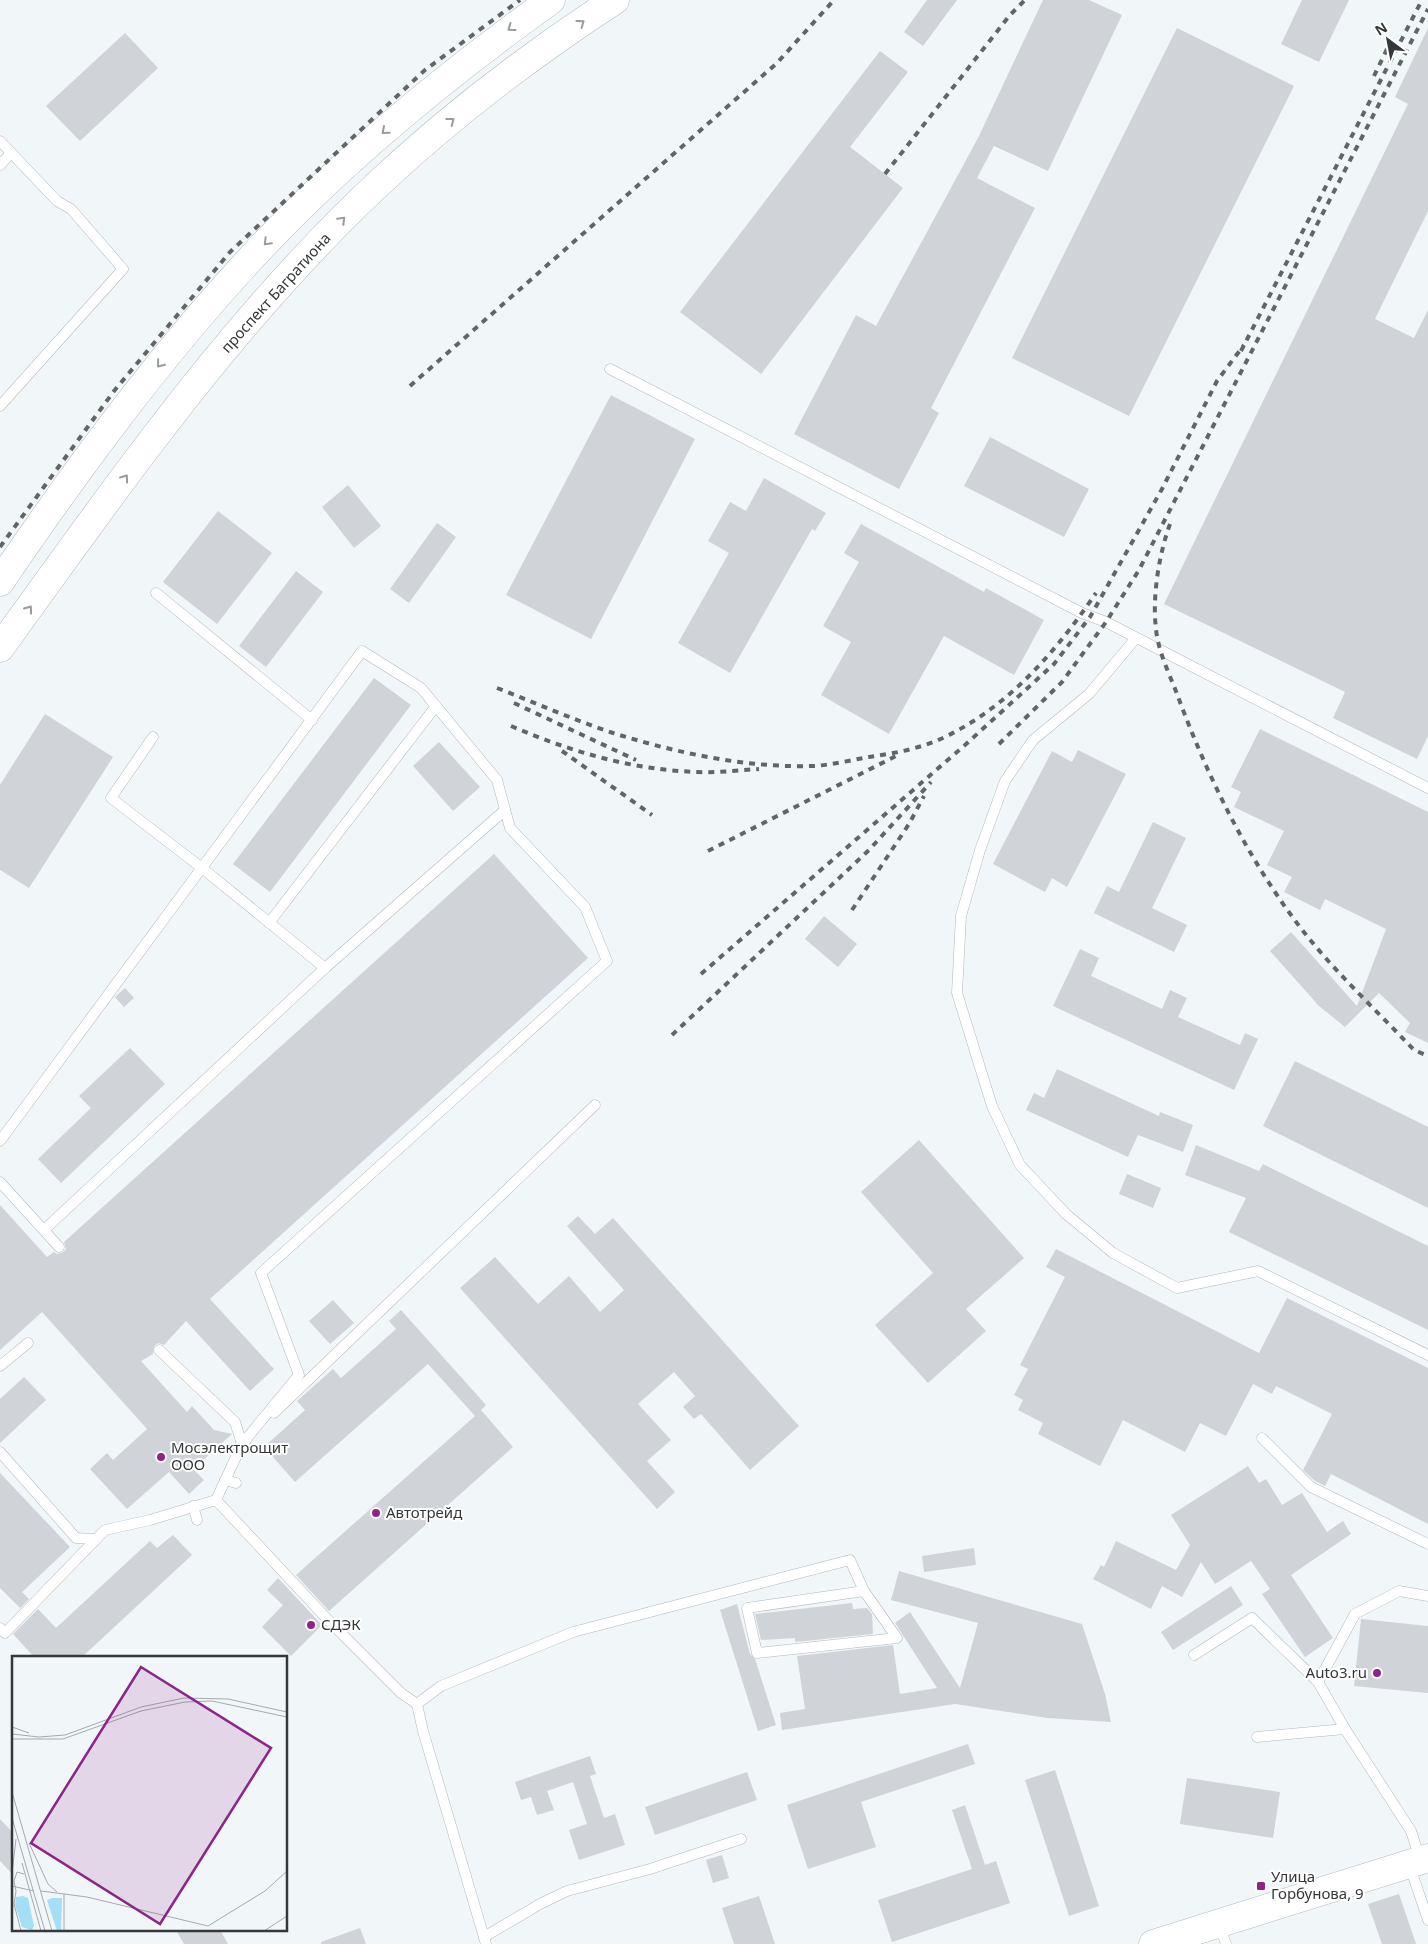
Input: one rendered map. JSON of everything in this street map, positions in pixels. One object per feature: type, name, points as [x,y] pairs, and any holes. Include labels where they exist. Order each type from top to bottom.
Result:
[{"type":"main road","points":[[0,582],[43,519],[159,365],[254,255],[335,173],[394,122],[495,40],[551,0]]},
{"type":"main road","name":"проспект Багратиона","points":[[0,648],[182,402],[222,352],[330,232],[426,140],[570,30],[615,0]]},
{"type":"main road","points":[[1153,1944],[1223,1933],[1419,1860]]},
{"type":"lane","points":[[0,141],[57,201],[71,209],[123,269],[0,406]]},
{"type":"lane","points":[[0,165],[11,153]]},
{"type":"lane","points":[[610,369],[1082,613],[1106,622],[1428,788]]},
{"type":"lane","points":[[156,594],[312,720]]},
{"type":"lane","points":[[1136,638],[1089,694],[1033,740],[1005,781],[980,850],[962,916],[957,993],[992,1106],[1020,1164],[1066,1214],[1113,1253],[1177,1288],[1258,1271],[1428,1355]]},
{"type":"lane","points":[[0,1141],[362,651],[421,688],[497,780],[510,828],[585,907],[607,962],[261,1273],[298,1375],[242,1444],[216,1500]]},
{"type":"lane","points":[[269,923],[436,706]]},
{"type":"lane","points":[[152,737],[111,798],[202,868],[325,968]]},
{"type":"lane","points":[[44,1230],[325,968],[505,810]]},
{"type":"lane","points":[[242,1444],[595,1105]]},
{"type":"lane","points":[[0,1182],[59,1247]]},
{"type":"lane","points":[[0,1366],[28,1343]]},
{"type":"lane","points":[[159,1350],[235,1422],[242,1444]]},
{"type":"lane","points":[[1262,1438],[1311,1487],[1428,1544]]},
{"type":"lane","points":[[0,1452],[76,1538],[95,1539]]},
{"type":"lane","points":[[225,1480],[236,1483]]},
{"type":"lane","points":[[2,1633],[104,1530],[150,1520],[216,1500]]},
{"type":"lane","points":[[216,1500],[334,1626],[401,1692],[418,1704],[423,1731],[485,1940],[540,1904],[567,1891],[650,1869],[740,1839]]},
{"type":"lane","points":[[193,1506],[196,1520]]},
{"type":"lane","points":[[418,1704],[441,1686],[573,1632],[850,1560],[864,1591],[897,1638],[757,1653],[747,1608],[864,1591]]},
{"type":"lane","points":[[1318,1682],[1355,1614],[1399,1591],[1428,1596]]},
{"type":"lane","points":[[1194,1655],[1252,1618],[1318,1682],[1345,1729],[1411,1830],[1419,1860],[1428,1920]]},
{"type":"lane","points":[[1257,1737],[1345,1729]]},
{"type":"building","points":[[927,0],[957,0],[923,46],[904,32]]},
{"type":"building","points":[[1043,0],[1089,0],[1122,15],[1048,171],[994,146],[977,178],[1035,208],[931,408],[939,413],[899,489],[794,434],[856,315],[876,326],[978,138]]},
{"type":"building","points":[[1302,0],[1349,0],[1319,62],[1281,44]]},
{"type":"building","points":[[1177,28],[1294,86],[1129,416],[1012,358]]},
{"type":"building","points":[[1428,28],[1428,211],[1375,319],[1414,338],[1428,310],[1428,736],[1417,759],[1333,718],[1345,692],[1164,604],[1408,104],[1395,97]]},
{"type":"building","points":[[125,33],[158,68],[80,141],[46,106]]},
{"type":"building","points":[[880,51],[908,72],[850,147],[903,188],[761,374],[680,312]]},
{"type":"building","points":[[611,395],[695,439],[591,639],[506,595]]},
{"type":"building","points":[[990,437],[1089,489],[1064,537],[964,486]]},
{"type":"building","points":[[764,478],[826,513],[815,531],[812,529],[730,673],[678,643],[729,553],[708,541],[730,502],[746,511]]},
{"type":"building","points":[[348,485],[381,526],[354,548],[322,507]]},
{"type":"building","points":[[218,511],[272,553],[217,624],[163,582]]},
{"type":"building","points":[[437,523],[456,537],[409,603],[390,589]]},
{"type":"building","points":[[861,524],[984,592],[986,588],[1044,620],[1014,675],[944,636],[889,734],[821,695],[851,642],[823,626],[859,562],[844,553]]},
{"type":"building","points":[[296,571],[323,592],[266,667],[239,646]]},
{"type":"building","points":[[374,678],[411,705],[270,892],[233,864]]},
{"type":"building","points":[[45,714],[113,757],[29,888],[0,870],[0,785]]},
{"type":"building","points":[[1260,729],[1428,812],[1428,1043],[1405,1032],[1410,1023],[1379,993],[1345,1027],[1319,1006],[1270,951],[1291,932],[1357,1006],[1386,929],[1325,899],[1320,910],[1284,892],[1292,877],[1267,865],[1284,831],[1234,807],[1241,792],[1231,787]]},
{"type":"building","points":[[439,742],[480,787],[453,811],[413,766]]},
{"type":"building","points":[[1078,750],[1126,774],[1067,887],[1052,878],[1045,892],[993,864],[1052,751],[1072,762]]},
{"type":"building","points":[[1153,822],[1186,838],[1152,908],[1187,925],[1174,952],[1094,913],[1107,886],[1119,892]]},
{"type":"building","points":[[494,854],[588,958],[210,1299],[274,1369],[250,1391],[186,1321],[164,1345],[158,1343],[154,1346],[153,1354],[141,1361],[187,1412],[192,1406],[214,1430],[232,1434],[193,1469],[204,1480],[189,1494],[169,1472],[127,1509],[90,1469],[107,1453],[113,1460],[147,1429],[42,1312],[0,1350],[0,1205],[47,1257],[54,1252],[57,1254],[63,1252],[66,1249],[64,1242]]},
{"type":"building","points":[[824,916],[857,944],[838,967],[805,939]]},
{"type":"building","points":[[1080,949],[1099,958],[1091,976],[1162,1009],[1170,990],[1187,998],[1178,1017],[1240,1045],[1245,1033],[1258,1039],[1234,1090],[1053,1006]]},
{"type":"building","points":[[125,988],[134,998],[124,1007],[115,997]]},
{"type":"building","points":[[130,1048],[165,1084],[61,1183],[38,1159],[91,1108],[79,1096]]},
{"type":"building","points":[[1295,1061],[1428,1127],[1428,1208],[1263,1126]]},
{"type":"building","points":[[1057,1069],[1159,1116],[1160,1112],[1193,1125],[1183,1152],[1138,1135],[1128,1157],[1026,1110],[1034,1093],[1044,1098]]},
{"type":"building","points":[[919,1140],[1024,1258],[966,1309],[986,1331],[928,1383],[875,1325],[933,1273],[861,1192]]},
{"type":"building","points":[[1196,1145],[1259,1171],[1263,1164],[1428,1246],[1428,1330],[1229,1232],[1246,1198],[1185,1175]]},
{"type":"building","points":[[1127,1174],[1161,1188],[1153,1208],[1119,1194]]},
{"type":"building","points":[[578,1216],[595,1234],[613,1218],[799,1426],[750,1470],[701,1414],[694,1419],[683,1407],[695,1396],[674,1372],[638,1404],[671,1440],[647,1461],[675,1492],[657,1509],[460,1288],[495,1257],[538,1304],[569,1276],[600,1312],[624,1290],[567,1226]]},
{"type":"building","points":[[1056,1249],[1259,1353],[1287,1298],[1428,1368],[1428,1524],[1331,1474],[1325,1486],[1315,1481],[1303,1470],[1332,1414],[1276,1386],[1272,1394],[1253,1384],[1226,1436],[1200,1423],[1185,1452],[1123,1420],[1100,1466],[1038,1434],[1043,1423],[1018,1410],[1023,1400],[1014,1395],[1028,1369],[1020,1365],[1065,1277],[1046,1267]]},
{"type":"building","points":[[333,1300],[354,1323],[330,1344],[309,1321]]},
{"type":"building","points":[[401,1310],[486,1405],[481,1410],[513,1447],[329,1611],[296,1575],[475,1416],[428,1364],[295,1482],[264,1447],[305,1410],[297,1401],[333,1369],[341,1378],[396,1329],[389,1321]]},
{"type":"building","points":[[24,1377],[46,1400],[0,1443],[0,1399]]},
{"type":"building","points":[[1248,1466],[1259,1483],[1266,1479],[1282,1505],[1302,1493],[1327,1532],[1343,1521],[1351,1534],[1291,1575],[1333,1638],[1305,1657],[1262,1594],[1270,1589],[1251,1561],[1215,1584],[1201,1562],[1182,1597],[1162,1586],[1151,1609],[1093,1579],[1101,1565],[1104,1567],[1116,1541],[1176,1570],[1190,1545],[1171,1515]]},
{"type":"building","points":[[0,1473],[70,1547],[22,1592],[29,1599],[20,1608],[0,1588]]},
{"type":"building","points":[[173,1535],[192,1555],[83,1656],[33,1656],[13,1634],[38,1609],[56,1628],[150,1541],[157,1548]]},
{"type":"building","points":[[974,1548],[976,1565],[924,1572],[922,1556]]},
{"type":"building","points":[[899,1571],[1082,1624],[1105,1694],[1111,1722],[1047,1718],[955,1704],[782,1730],[780,1713],[805,1709],[797,1656],[893,1645],[900,1694],[937,1688],[895,1623],[910,1612],[960,1688],[978,1623],[891,1600]]},
{"type":"building","points":[[278,1578],[322,1625],[291,1656],[262,1627],[283,1605],[267,1590]]},
{"type":"building","points":[[1231,1586],[1243,1605],[1173,1650],[1161,1632]]},
{"type":"building","points":[[852,1603],[853,1609],[867,1608],[872,1614],[873,1634],[795,1642],[795,1638],[761,1640],[755,1614]]},
{"type":"building","points":[[737,1604],[750,1654],[755,1659],[776,1725],[758,1731],[720,1610]]},
{"type":"building","points":[[1361,1619],[1428,1626],[1428,1693],[1354,1686]]},
{"type":"building","points":[[968,1744],[975,1764],[861,1802],[876,1847],[808,1869],[787,1805]]},
{"type":"building","points":[[590,1756],[596,1774],[590,1776],[604,1818],[615,1814],[625,1845],[579,1860],[569,1830],[587,1824],[573,1782],[547,1791],[554,1810],[537,1815],[531,1797],[521,1800],[515,1782]]},
{"type":"building","points":[[1055,1770],[1099,1906],[1069,1916],[1025,1780]]},
{"type":"building","points":[[747,1772],[757,1800],[655,1835],[645,1807]]},
{"type":"building","points":[[1187,1778],[1280,1792],[1273,1838],[1180,1824]]},
{"type":"building","points":[[965,1805],[985,1865],[996,1861],[1010,1903],[892,1942],[878,1900],[972,1869],[952,1810]]},
{"type":"building","points":[[0,1819],[12,1832],[12,1874],[0,1861]]},
{"type":"building","points":[[722,1855],[729,1878],[713,1883],[706,1860]]},
{"type":"building","points":[[1399,1894],[1416,1944],[1382,1944],[1368,1904]]},
{"type":"building","points":[[759,1896],[775,1944],[734,1944],[722,1908]]},
{"type":"building","points":[[360,1928],[366,1944],[321,1944],[321,1942]]},
{"type":"building","points":[[177,1932],[221,1932],[228,1944],[184,1944]]},
{"type":"railway","points":[[0,547],[114,391],[230,252],[425,70],[520,0]]},
{"type":"railway","points":[[410,386],[777,63],[834,0]]},
{"type":"railway","points":[[885,174],[1010,15],[1025,0]]},
{"type":"railway","points":[[1241,351],[1422,0]]},
{"type":"railway","points":[[999,744],[1062,682],[1106,622],[1139,570],[1428,9]]},
{"type":"railway","points":[[1374,76],[1389,45]]},
{"type":"railway","points":[[701,974],[965,745],[1054,664],[1090,617],[1162,489],[1217,381],[1244,345]]},
{"type":"railway","points":[[1170,524],[1160,562],[1156,590],[1155,617],[1157,637],[1164,662],[1216,787],[1264,876],[1303,931],[1343,977],[1414,1050],[1428,1056]]},
{"type":"railway","points":[[497,688],[613,733],[687,753],[737,762],[788,766],[834,764],[920,747],[939,740],[972,722],[1013,691],[1032,673],[1049,655],[1096,593]]},
{"type":"railway","points":[[514,703],[636,760]]},
{"type":"railway","points":[[511,726],[557,744],[603,758],[650,768],[706,772],[759,769]]},
{"type":"railway","points":[[562,751],[652,815]]},
{"type":"railway","points":[[708,851],[896,756]]},
{"type":"railway","points":[[672,1035],[869,850],[931,782]]},
{"type":"railway","points":[[852,910],[909,824],[924,796]]},
{"type":"place","name":"Мосэлектрощит ООО","points":[[161,1457]]},
{"type":"place","name":"Автотрейд","points":[[376,1513]]},
{"type":"place","name":"СДЭК","points":[[311,1625]]},
{"type":"place","name":"Auto3.ru","points":[[1377,1673]]},
{"type":"place","name":"Улица Горбунова, 9","points":[[1261,1886]]}]
